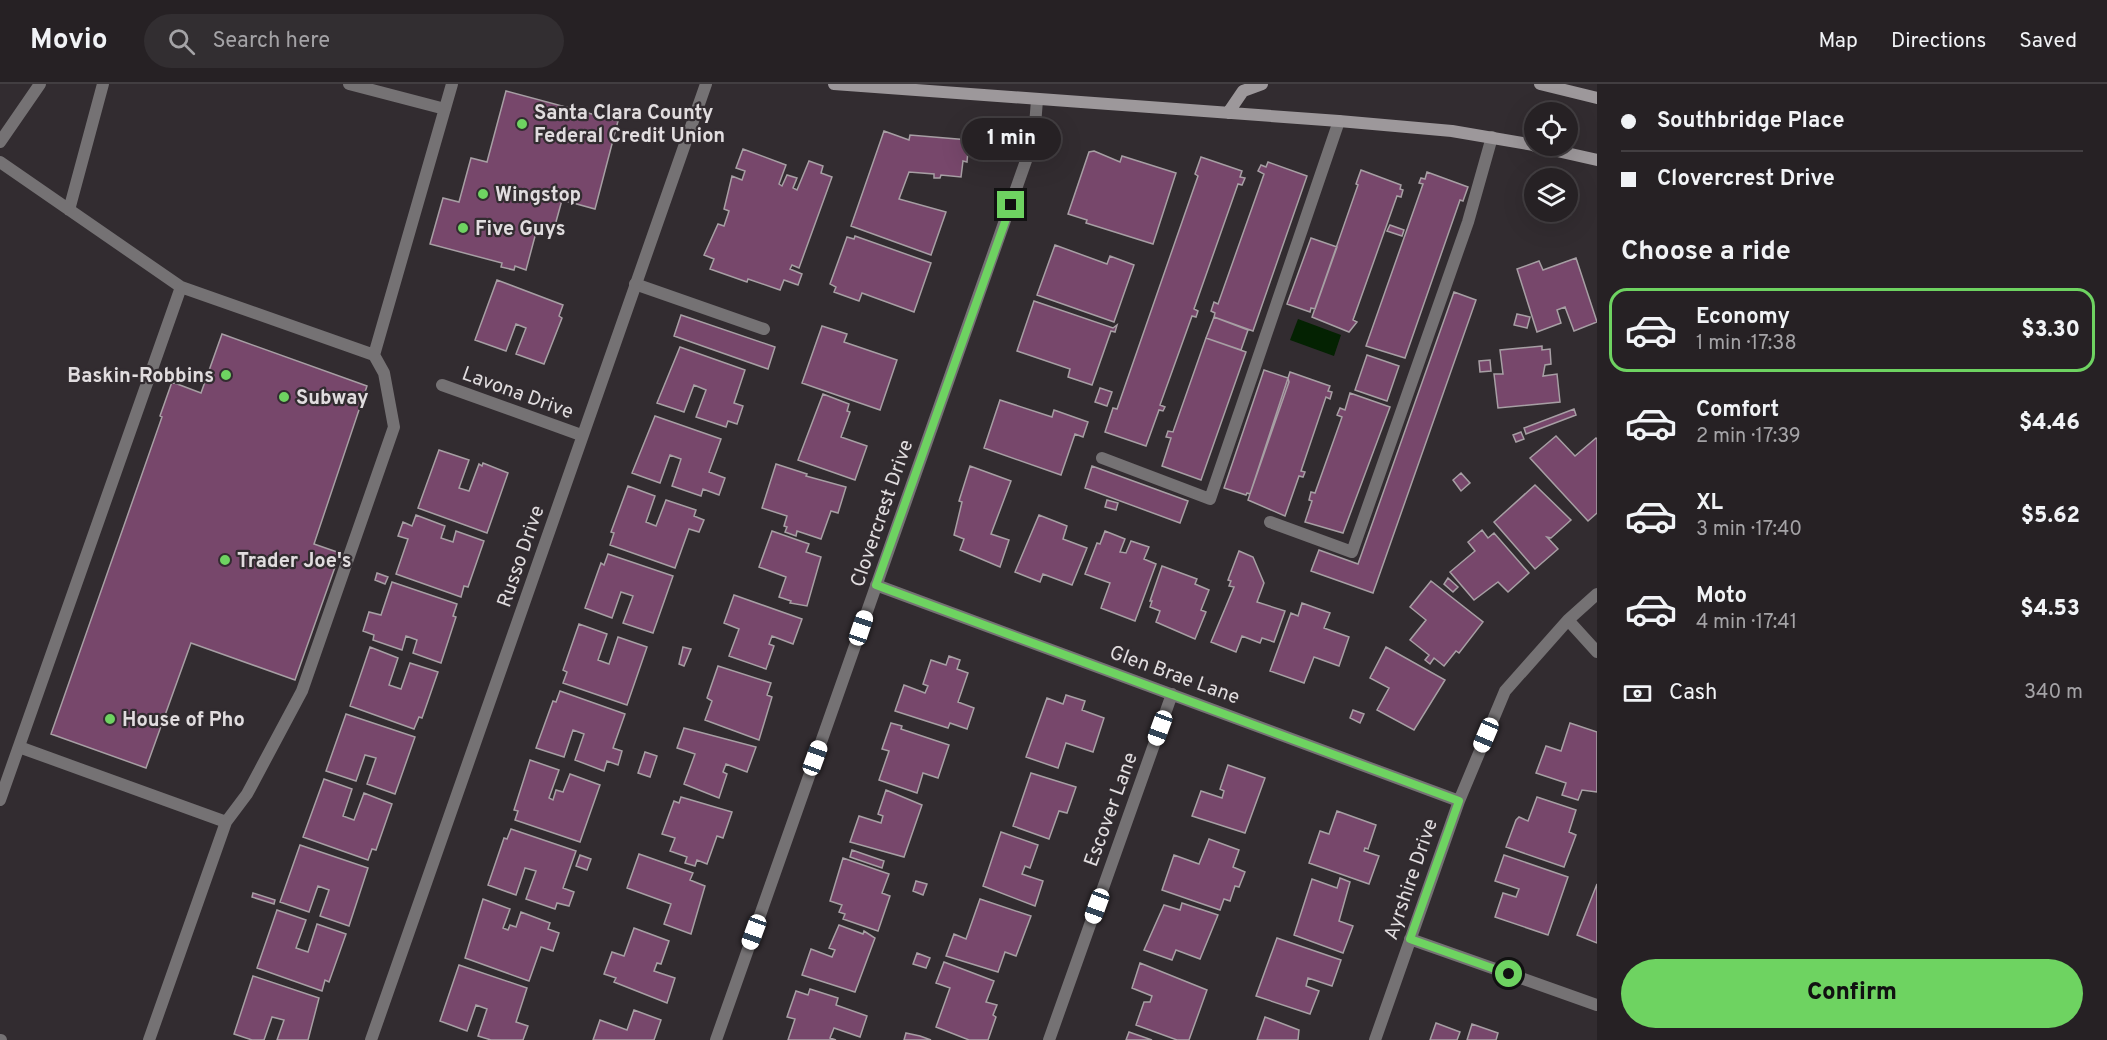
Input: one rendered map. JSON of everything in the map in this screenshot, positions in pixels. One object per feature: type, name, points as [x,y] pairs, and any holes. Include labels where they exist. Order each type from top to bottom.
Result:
[{"type":"main road","points":[[834,84],[1339,121],[1492,137],[1524,143]]},
{"type":"main road","points":[[1228,113],[1243,91],[1262,84]]},
{"type":"main road","points":[[1540,84],[1597,98]]},
{"type":"main road","points":[[1578,155],[1597,160]]},
{"type":"street","points":[[0,142],[4,141],[40,84]]},
{"type":"street","points":[[69,210],[103,84]]},
{"type":"street","points":[[349,84],[446,109]]},
{"type":"street","points":[[374,355],[452,84]]},
{"type":"street","name":"Russo Drive","points":[[371,1040],[581,435],[706,84]]},
{"type":"street","name":"Clovercrest Drive","points":[[716,1040],[1034,138],[1037,100]]},
{"type":"street","points":[[1102,458],[1210,499],[1339,121]]},
{"type":"street","points":[[1270,522],[1352,552],[1468,222],[1492,137]]},
{"type":"street","points":[[0,162],[181,287],[374,355],[384,374],[394,427],[302,691],[247,794],[226,822],[149,1040]]},
{"type":"street","points":[[635,284],[764,329]]},
{"type":"street","points":[[0,800],[181,287]]},
{"type":"street","name":"Lavona Drive","points":[[442,385],[581,435]]},
{"type":"street","name":"Glen Brae Lane","points":[[876,585],[1459,801]]},
{"type":"street","name":"Ayrshire Drive","points":[[1375,1040],[1459,801],[1505,691],[1568,620],[1597,594]]},
{"type":"street","points":[[1568,620],[1597,652]]},
{"type":"street","name":"Escover Lane","points":[[1049,1040],[1172,694]]},
{"type":"street","points":[[19,747],[226,822]]},
{"type":"street","points":[[1410,939],[1597,1005]]},
{"type":"shaded area","points":[[1298,319],[1341,335],[1334,356],[1290,340]]},
{"type":"building","points":[[506,91],[618,121],[595,209],[562,200],[554,229],[538,225],[526,270],[515,266],[514,270],[501,267],[502,263],[430,244],[443,198],[459,202],[471,158],[487,162]]},
{"type":"building","points":[[884,131],[909,140],[910,135],[969,140],[967,162],[963,161],[961,177],[941,175],[940,178],[934,178],[934,174],[909,172],[899,199],[946,212],[931,255],[851,226]]},
{"type":"building","points":[[743,149],[786,165],[779,184],[782,186],[787,175],[797,178],[793,188],[797,190],[809,161],[823,166],[821,173],[832,177],[799,268],[792,265],[790,269],[802,274],[798,285],[784,280],[780,290],[748,279],[747,282],[710,269],[714,259],[704,255],[718,224],[724,226],[729,211],[724,209],[732,176],[742,180],[745,171],[736,168]]},
{"type":"building","points":[[1094,151],[1120,162],[1122,156],[1176,173],[1153,244],[1086,223],[1087,220],[1068,214],[1089,152]]},
{"type":"building","points":[[1201,157],[1242,171],[1240,177],[1245,178],[1242,185],[1238,184],[1194,309],[1198,311],[1196,317],[1192,316],[1160,405],[1165,407],[1163,411],[1159,410],[1146,446],[1105,432],[1113,408],[1117,409],[1198,176],[1195,174]]},
{"type":"building","points":[[1268,162],[1307,176],[1253,331],[1214,317],[1215,313],[1211,311],[1214,302],[1218,304],[1264,174],[1258,171],[1261,165],[1266,167]]},
{"type":"building","points":[[1361,170],[1401,185],[1400,189],[1403,190],[1401,197],[1397,196],[1353,320],[1357,322],[1349,332],[1312,317],[1358,185],[1356,184]]},
{"type":"building","points":[[1427,172],[1468,187],[1463,201],[1460,200],[1405,358],[1366,346],[1423,184],[1419,183],[1421,178],[1425,179]]},
{"type":"building","points":[[1390,225],[1404,230],[1402,236],[1387,231]]},
{"type":"building","points":[[855,236],[931,263],[914,312],[862,293],[859,301],[834,292],[836,287],[830,284],[847,237],[854,239]]},
{"type":"building","points":[[1311,238],[1337,247],[1315,309],[1311,308],[1310,312],[1287,304]]},
{"type":"building","points":[[1055,245],[1107,264],[1110,256],[1134,265],[1114,322],[1037,295]]},
{"type":"building","points":[[1576,258],[1597,322],[1574,331],[1565,307],[1557,310],[1561,323],[1537,332],[1517,269],[1539,261],[1543,270]]},
{"type":"building","points":[[497,280],[563,305],[559,316],[562,318],[544,364],[516,354],[526,328],[516,324],[506,351],[475,340]]},
{"type":"building","points":[[1454,292],[1476,300],[1373,593],[1311,571],[1319,550],[1358,564]]},
{"type":"building","points":[[1034,301],[1113,328],[1117,325],[1115,332],[1111,331],[1092,385],[1068,377],[1070,369],[1017,351]]},
{"type":"building","points":[[1517,314],[1530,317],[1527,328],[1514,325]]},
{"type":"building","points":[[681,315],[775,347],[768,369],[674,336]]},
{"type":"building","points":[[1214,317],[1248,330],[1241,350],[1206,338]]},
{"type":"building","points":[[822,326],[847,334],[844,342],[897,360],[880,410],[802,383]]},
{"type":"building","points":[[222,334],[367,386],[314,544],[340,553],[295,680],[191,643],[146,768],[51,734],[162,417],[160,416],[172,382],[201,393]]},
{"type":"building","points":[[1206,338],[1246,352],[1201,480],[1162,466],[1171,438],[1166,437],[1168,431],[1173,432]]},
{"type":"building","points":[[1542,346],[1542,350],[1550,349],[1551,364],[1545,365],[1543,376],[1557,374],[1560,402],[1498,408],[1494,374],[1503,374],[1500,350]]},
{"type":"building","points":[[680,347],[745,370],[734,403],[743,406],[737,424],[728,421],[726,427],[696,417],[706,390],[694,385],[684,412],[657,403]]},
{"type":"building","points":[[1367,355],[1399,366],[1387,401],[1355,390]]},
{"type":"building","points":[[1490,360],[1491,371],[1480,372],[1479,361]]},
{"type":"building","points":[[1264,370],[1288,378],[1289,382],[1250,494],[1246,495],[1224,488]]},
{"type":"building","points":[[1290,372],[1330,386],[1328,391],[1332,392],[1330,399],[1326,397],[1301,471],[1305,472],[1303,477],[1299,476],[1285,516],[1248,500]]},
{"type":"building","points":[[1100,388],[1112,392],[1107,406],[1095,402]]},
{"type":"building","points":[[1350,393],[1390,407],[1343,533],[1305,522],[1312,501],[1309,500],[1311,492],[1315,493],[1342,417],[1337,415],[1340,408],[1345,410]]},
{"type":"building","points":[[823,394],[849,404],[847,411],[850,412],[841,437],[867,446],[855,480],[798,460]]},
{"type":"building","points":[[1000,400],[1052,417],[1054,410],[1088,422],[1083,437],[1075,434],[1061,475],[984,448]]},
{"type":"building","points":[[1574,409],[1576,415],[1526,434],[1524,428]]},
{"type":"building","points":[[655,416],[721,439],[709,472],[725,478],[719,495],[703,489],[701,496],[672,486],[681,459],[670,455],[660,483],[632,473]]},
{"type":"building","points":[[1521,432],[1524,439],[1516,442],[1513,435]]},
{"type":"building","points":[[1556,436],[1575,456],[1597,439],[1597,513],[1588,521],[1530,458]]},
{"type":"building","points":[[439,450],[469,460],[459,488],[469,491],[479,464],[482,466],[483,463],[508,473],[487,533],[418,508]]},
{"type":"building","points":[[776,464],[807,474],[806,476],[846,487],[838,513],[831,511],[821,539],[797,531],[796,536],[785,532],[787,516],[762,508]]},
{"type":"building","points":[[970,466],[1011,481],[991,534],[1009,540],[1000,567],[960,550],[964,539],[954,535],[962,502],[959,501]]},
{"type":"building","points":[[1092,466],[1188,501],[1180,523],[1085,488]]},
{"type":"building","points":[[1461,473],[1470,483],[1461,491],[1453,480]]},
{"type":"building","points":[[1535,485],[1571,520],[1551,538],[1547,537],[1558,549],[1535,569],[1494,522]]},
{"type":"building","points":[[628,486],[655,496],[646,522],[656,526],[666,500],[696,510],[694,516],[704,520],[699,532],[689,529],[675,568],[610,545],[614,533],[611,532]]},
{"type":"building","points":[[1107,500],[1118,503],[1116,510],[1105,507]]},
{"type":"building","points":[[416,515],[445,526],[441,538],[453,542],[456,531],[484,541],[468,587],[464,586],[461,597],[396,574],[408,539],[398,536],[403,522],[412,526]]},
{"type":"building","points":[[1039,515],[1067,526],[1063,539],[1087,548],[1072,585],[1043,574],[1040,582],[1015,572]]},
{"type":"building","points":[[1482,530],[1488,538],[1494,533],[1529,573],[1508,592],[1498,582],[1474,600],[1450,572],[1475,551],[1468,542]]},
{"type":"building","points":[[772,531],[809,544],[806,552],[821,557],[807,606],[790,603],[791,601],[779,597],[786,577],[759,567]]},
{"type":"building","points":[[1105,531],[1125,539],[1120,552],[1126,553],[1131,541],[1149,547],[1144,559],[1156,564],[1135,621],[1101,608],[1110,583],[1085,574],[1097,543],[1100,544]]},
{"type":"building","points":[[1239,551],[1253,557],[1264,583],[1257,602],[1285,611],[1274,642],[1262,638],[1260,643],[1242,636],[1236,652],[1211,642],[1234,587],[1229,586],[1231,581],[1228,580]]},
{"type":"building","points":[[608,554],[673,576],[653,633],[623,623],[633,596],[621,592],[612,618],[585,608],[601,563],[604,565]]},
{"type":"building","points":[[1162,566],[1197,579],[1195,584],[1209,590],[1201,610],[1206,612],[1195,639],[1156,622],[1160,611],[1150,607],[1152,601],[1150,601]]},
{"type":"building","points":[[377,573],[388,577],[385,584],[375,580]]},
{"type":"building","points":[[1448,578],[1458,587],[1453,592],[1444,584]]},
{"type":"building","points":[[1431,581],[1483,622],[1459,653],[1456,651],[1444,666],[1434,658],[1430,664],[1425,660],[1429,655],[1410,640],[1426,620],[1410,607]]},
{"type":"building","points":[[392,582],[457,604],[453,616],[456,617],[441,663],[413,653],[417,640],[406,636],[402,650],[373,640],[374,635],[363,631],[369,612],[381,615]]},
{"type":"building","points":[[734,595],[802,619],[793,644],[772,636],[769,644],[774,646],[766,669],[729,656],[739,629],[724,623]]},
{"type":"building","points":[[1302,603],[1330,613],[1324,628],[1349,637],[1339,666],[1314,657],[1304,683],[1270,671],[1291,613],[1298,616]]},
{"type":"building","points":[[579,624],[607,634],[598,660],[609,664],[618,637],[647,647],[627,705],[563,683],[567,672],[563,670]]},
{"type":"building","points":[[370,647],[398,658],[389,685],[401,689],[410,663],[438,672],[422,718],[419,717],[414,729],[350,706]]},
{"type":"building","points":[[683,647],[691,649],[684,666],[679,664]]},
{"type":"building","points":[[1386,647],[1445,680],[1414,730],[1377,710],[1389,688],[1370,678]]},
{"type":"building","points":[[949,656],[960,660],[957,669],[968,673],[958,702],[974,708],[967,729],[950,723],[948,728],[895,711],[904,685],[925,693],[928,686],[923,684],[931,660],[946,665]]},
{"type":"building","points":[[718,666],[771,683],[767,695],[772,697],[759,740],[705,720],[712,701],[707,698]]},
{"type":"building","points":[[560,691],[625,714],[613,748],[622,751],[618,765],[607,761],[604,771],[575,760],[584,734],[573,730],[564,757],[536,748],[553,701],[556,702]]},
{"type":"building","points":[[1066,695],[1085,701],[1082,710],[1104,718],[1093,752],[1066,743],[1058,768],[1026,757],[1047,698],[1063,704]]},
{"type":"building","points":[[1353,710],[1364,714],[1360,723],[1350,718]]},
{"type":"building","points":[[346,714],[415,737],[395,794],[367,784],[376,758],[365,755],[356,781],[326,771]]},
{"type":"building","points":[[891,723],[902,726],[901,729],[949,745],[938,778],[923,773],[917,793],[879,780],[889,751],[882,749]]},
{"type":"building","points":[[1570,723],[1597,732],[1597,792],[1582,790],[1578,800],[1562,795],[1566,783],[1536,773],[1546,746],[1561,751]]},
{"type":"building","points":[[684,728],[756,747],[747,772],[726,764],[723,772],[727,774],[719,798],[684,784],[695,754],[677,748]]},
{"type":"building","points":[[645,752],[657,756],[650,777],[638,773]]},
{"type":"building","points":[[530,760],[559,770],[549,798],[553,800],[556,790],[563,792],[570,774],[600,785],[580,842],[515,820],[518,811],[514,810]]},
{"type":"building","points":[[1228,765],[1265,778],[1245,833],[1192,816],[1201,791],[1222,798],[1224,791],[1220,789]]},
{"type":"building","points":[[1031,773],[1076,787],[1067,813],[1059,811],[1049,839],[1013,826]]},
{"type":"building","points":[[324,779],[352,789],[343,816],[354,820],[364,793],[392,804],[376,850],[372,849],[368,860],[303,837]]},
{"type":"building","points":[[886,790],[922,805],[904,857],[850,842],[859,816],[881,823],[883,816],[878,814]]},
{"type":"building","points":[[681,797],[732,812],[723,838],[717,836],[707,864],[697,860],[695,866],[685,863],[687,857],[670,851],[675,838],[662,834],[674,801],[679,803]]},
{"type":"building","points":[[1537,797],[1576,810],[1569,832],[1576,835],[1564,867],[1506,847],[1516,820],[1519,817],[1528,821]]},
{"type":"building","points":[[1337,811],[1376,825],[1368,849],[1365,848],[1364,851],[1379,856],[1369,884],[1309,863],[1320,831],[1329,834]]},
{"type":"building","points":[[511,829],[576,851],[563,888],[574,892],[569,906],[557,903],[555,909],[526,899],[536,871],[525,868],[516,895],[488,885],[504,838],[507,839]]},
{"type":"building","points":[[1001,832],[1038,845],[1030,868],[1025,866],[1022,874],[1043,881],[1035,906],[983,886]]},
{"type":"building","points":[[1209,839],[1239,850],[1233,867],[1245,872],[1239,887],[1235,886],[1230,901],[1224,899],[1220,910],[1162,890],[1174,855],[1199,864]]},
{"type":"building","points":[[300,845],[368,868],[349,926],[320,916],[329,890],[318,886],[309,912],[280,902]]},
{"type":"building","points":[[852,850],[884,861],[882,868],[850,857]]},
{"type":"building","points":[[639,854],[693,873],[690,880],[705,886],[691,934],[664,924],[671,904],[627,888]]},
{"type":"building","points":[[580,855],[591,859],[587,870],[576,866]]},
{"type":"building","points":[[1504,855],[1568,877],[1548,935],[1495,917],[1503,893],[1516,897],[1519,889],[1495,881]]},
{"type":"building","points":[[843,858],[889,874],[882,893],[890,896],[878,931],[843,919],[845,914],[839,912],[842,905],[830,901]]},
{"type":"building","points":[[1340,878],[1350,882],[1339,921],[1353,926],[1343,953],[1294,935],[1312,879],[1337,888]]},
{"type":"building","points":[[916,881],[927,884],[923,895],[913,891]]},
{"type":"building","points":[[1597,884],[1597,943],[1577,935]]},
{"type":"building","points":[[253,893],[275,900],[274,904],[252,897]]},
{"type":"building","points":[[483,899],[510,909],[503,928],[508,930],[510,925],[516,927],[521,912],[550,923],[548,929],[559,933],[553,951],[541,947],[529,981],[465,958]]},
{"type":"building","points":[[980,899],[1031,916],[1016,956],[1005,952],[998,972],[946,956],[954,934],[966,939]]},
{"type":"building","points":[[1182,903],[1218,915],[1200,959],[1176,950],[1172,960],[1144,950],[1164,905],[1180,910]]},
{"type":"building","points":[[277,910],[306,920],[296,948],[308,952],[317,924],[346,934],[329,982],[325,980],[322,991],[257,968]]},
{"type":"building","points":[[839,925],[863,934],[864,931],[875,938],[855,992],[802,975],[811,949],[832,957],[835,950],[829,948]]},
{"type":"building","points":[[634,928],[669,941],[661,964],[657,963],[654,971],[675,978],[667,1003],[614,982],[616,978],[604,974],[612,952],[624,956]]},
{"type":"building","points":[[1277,938],[1341,960],[1332,986],[1308,978],[1306,986],[1319,991],[1310,1014],[1256,996]]},
{"type":"building","points":[[917,953],[930,958],[926,968],[913,964]]},
{"type":"building","points":[[944,962],[994,981],[986,1002],[997,1005],[993,1015],[996,1017],[988,1040],[969,1040],[936,1027],[950,988],[936,983]]},
{"type":"building","points":[[1140,963],[1207,990],[1189,1040],[1177,1040],[1136,1025],[1144,1002],[1150,1002],[1152,996],[1132,988]]},
{"type":"building","points":[[459,965],[527,988],[516,1022],[528,1026],[523,1040],[491,1040],[478,1036],[487,1009],[476,1005],[467,1031],[440,1021]]},
{"type":"building","points":[[253,976],[319,998],[308,1040],[277,1040],[284,1020],[272,1017],[264,1040],[252,1040],[234,1034]]},
{"type":"building","points":[[810,989],[838,998],[836,1005],[867,1016],[860,1037],[834,1028],[830,1038],[836,1040],[788,1040],[795,1019],[787,1017],[796,991],[808,995]]},
{"type":"building","points":[[634,1010],[661,1020],[654,1040],[593,1040],[600,1020],[627,1030]]},
{"type":"building","points":[[1265,1017],[1299,1030],[1298,1040],[1257,1040]]},
{"type":"building","points":[[1436,1023],[1460,1032],[1457,1040],[1430,1040]]},
{"type":"building","points":[[1472,1024],[1498,1033],[1496,1040],[1467,1040]]},
{"type":"building","points":[[1129,1032],[1152,1040],[1126,1040]]},
{"type":"building","points":[[906,1033],[920,1036],[931,1040],[904,1040]]},
{"type":"place","name":"Santa Clara County Federal Credit Union","points":[[522,124]]},
{"type":"place","name":"Wingstop","points":[[483,194]]},
{"type":"place","name":"Five Guys","points":[[463,228]]},
{"type":"place","name":"Baskin-Robbins","points":[[226,375]]},
{"type":"place","name":"Subway","points":[[284,397]]},
{"type":"place","name":"Trader Joe's","points":[[225,560]]},
{"type":"place","name":"House of Pho","points":[[110,719]]},
{"type":"route","points":[[1011,205],[876,585],[1459,801],[1410,939],[1509,974]]}]
